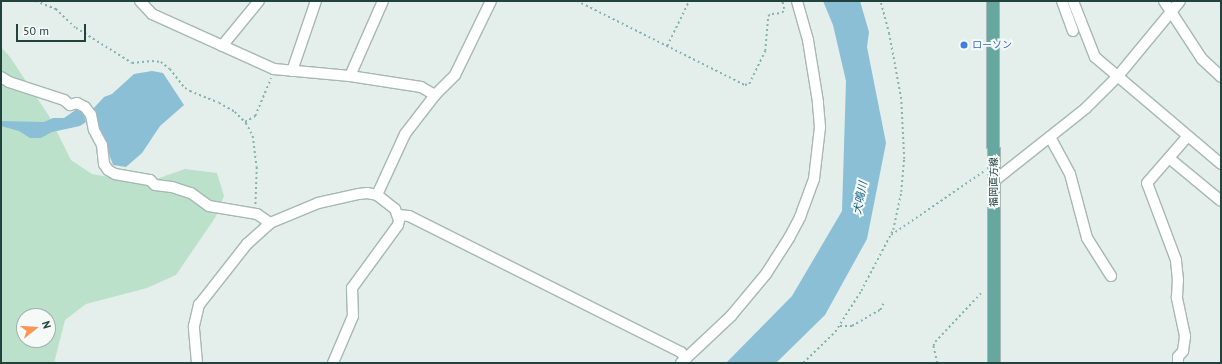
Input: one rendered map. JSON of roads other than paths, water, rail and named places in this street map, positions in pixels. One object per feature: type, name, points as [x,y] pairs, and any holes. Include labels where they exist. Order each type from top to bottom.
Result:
[{"type":"main road","name":"福岡直方線","points":[[993,1],[994,363]]},
{"type":"street","points":[[140,1],[152,14],[274,69],[350,76],[421,87],[435,95]]},
{"type":"street","points":[[222,46],[259,1]]},
{"type":"street","points":[[292,71],[316,1]]},
{"type":"street","points":[[350,76],[383,1]]},
{"type":"street","points":[[377,195],[405,134],[435,95],[455,75],[490,1]]},
{"type":"street","points":[[398,215],[409,216],[681,352],[684,361],[731,316],[766,274],[790,238],[800,217],[814,179],[820,127],[818,102],[808,40],[797,1]]},
{"type":"street","points":[[1062,1],[1073,31]]},
{"type":"street","points":[[1073,1],[1095,57],[1187,137],[1221,164]]},
{"type":"street","points":[[1164,1],[1202,59],[1221,76]]},
{"type":"street","points":[[994,181],[1086,108],[1118,76],[1180,1]]},
{"type":"street","points":[[1,77],[9,82],[64,100],[70,105],[77,102],[85,107],[91,115],[94,130],[102,145],[104,164],[108,170],[115,174],[150,180],[155,185],[172,187],[191,193],[209,206],[257,214],[270,222]]},
{"type":"street","points":[[1050,137],[1070,174],[1087,238],[1111,276]]},
{"type":"street","points":[[1178,363],[1178,357],[1183,351],[1185,336],[1177,296],[1178,280],[1176,260],[1148,183],[1187,137]]},
{"type":"street","points":[[1169,158],[1221,201]]},
{"type":"street","points":[[197,363],[194,326],[199,305],[247,244],[270,222],[318,203],[363,194],[377,195],[395,209],[398,215],[398,224],[352,288],[353,316],[333,363]]},
{"type":"water","name":"犬鳴川","points":[[823,1],[860,1],[869,32],[867,47],[886,143],[867,239],[825,315],[776,363],[726,363],[792,296],[842,211],[846,81],[833,25]]},
{"type":"water","points":[[152,71],[163,73],[184,105],[160,126],[142,153],[126,167],[113,165],[93,109],[104,97],[112,94],[134,74]]},
{"type":"water","points":[[77,109],[83,112],[86,122],[80,126],[52,132],[41,138],[30,138],[19,131],[1,126],[1,121],[44,122],[53,118],[64,118]]},
{"type":"place","name":"ローソン","points":[[964,45]]}]
